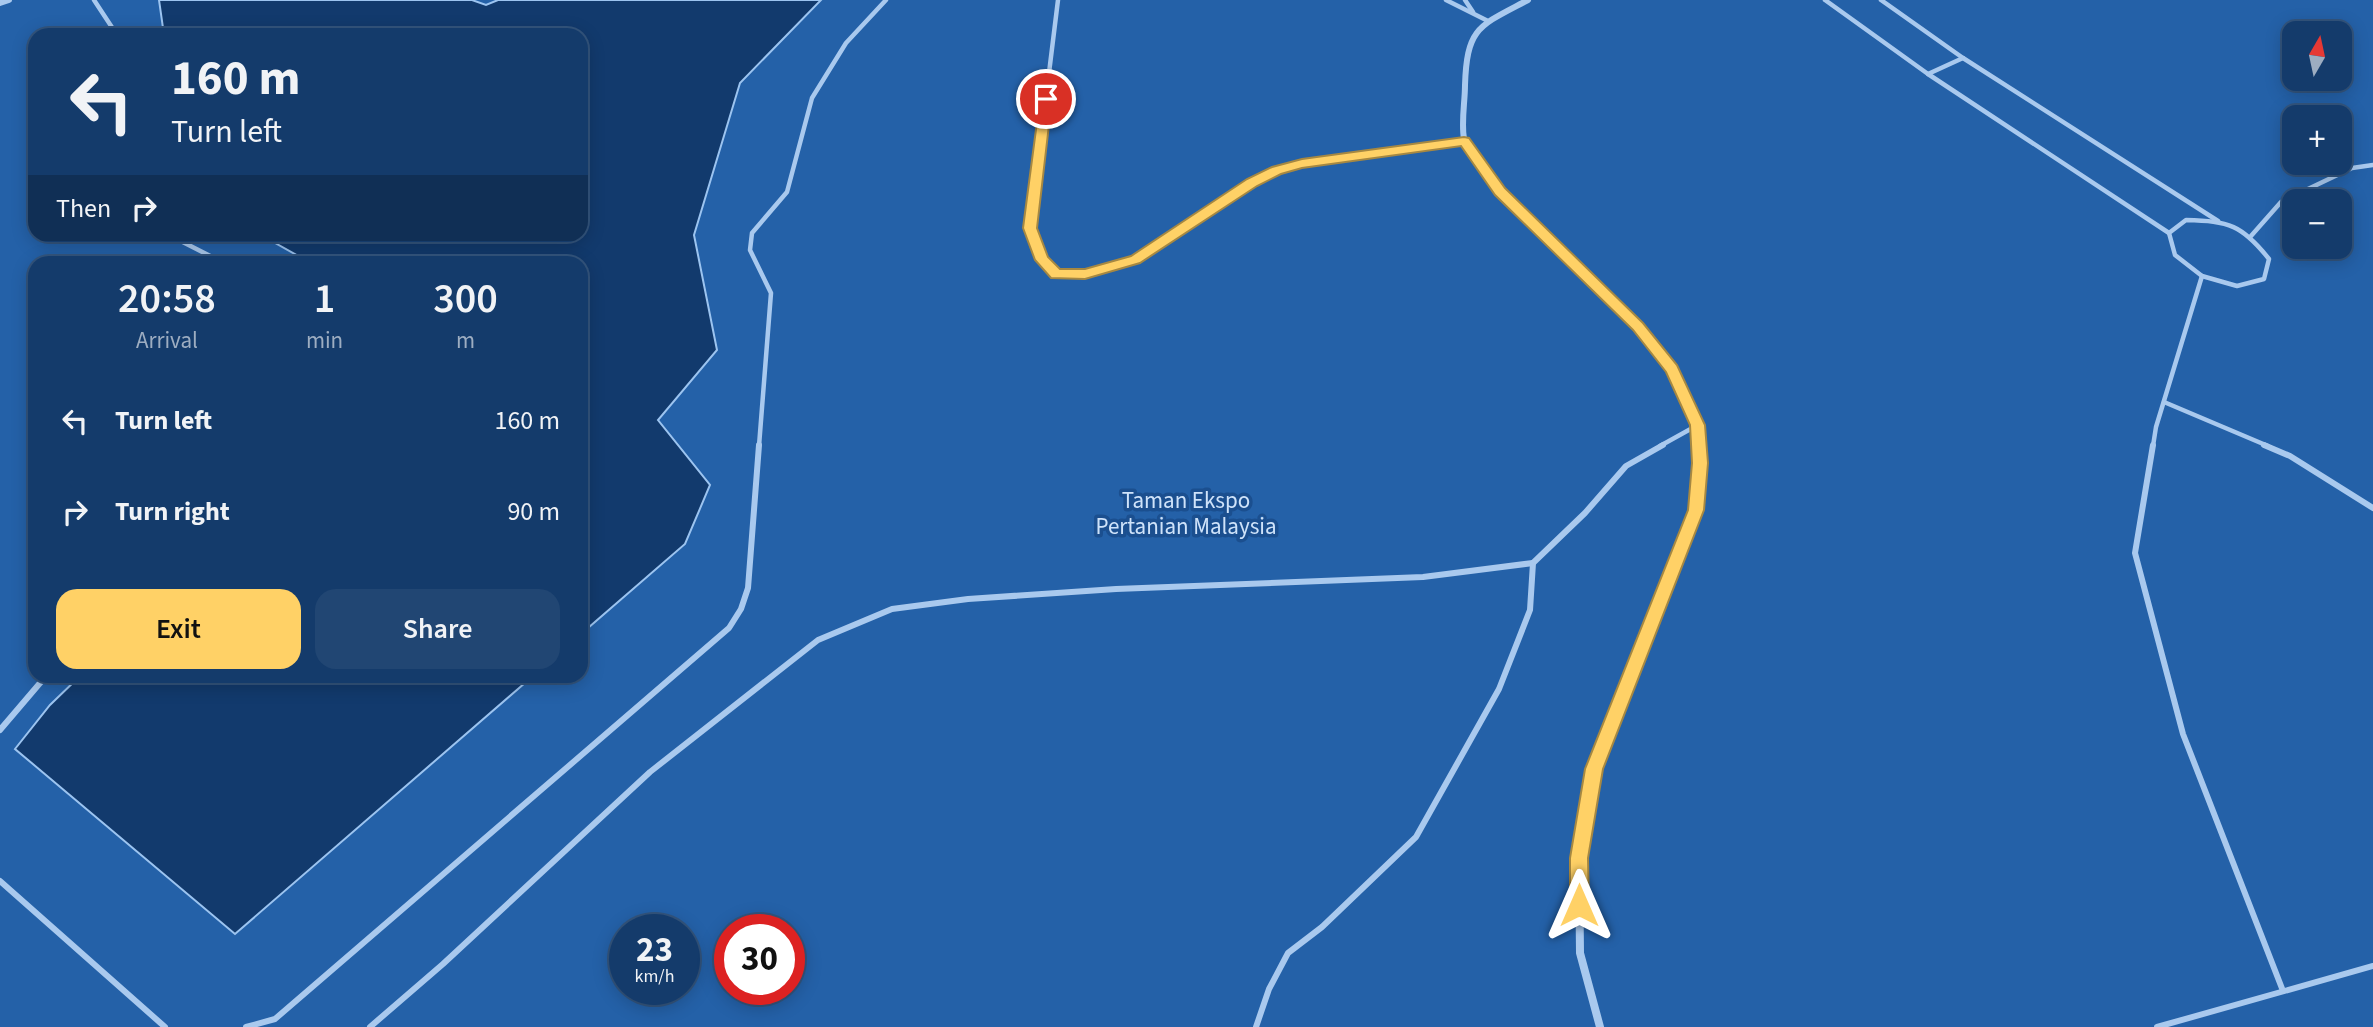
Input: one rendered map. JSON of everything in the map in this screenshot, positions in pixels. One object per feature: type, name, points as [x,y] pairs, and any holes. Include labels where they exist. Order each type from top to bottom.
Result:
[{"type":"street","points":[[0,3],[9,0]]},
{"type":"street","points":[[1528,0],[1488,21],[1473,35],[1466,55],[1464,141],[1500,191],[1638,327],[1672,369],[1697,425],[1700,463],[1696,510],[1594,769],[1579,858],[1580,953],[1600,1027]]},
{"type":"lane","points":[[94,0],[112,28]]},
{"type":"lane","points":[[246,1027],[275,1019],[729,628],[748,588],[771,293],[750,250],[752,233],[787,192],[812,98],[846,43],[886,0]]},
{"type":"lane","points":[[1058,0],[1030,228],[1042,260],[1056,274],[1085,274],[1136,260],[1252,183],[1277,170],[1302,163],[1464,141]]},
{"type":"lane","points":[[1446,0],[1488,21]]},
{"type":"lane","points":[[1465,0],[1473,12]]},
{"type":"lane","points":[[1825,0],[1928,75],[2169,233],[2175,256],[2202,276],[2237,286],[2264,279],[2269,259],[2251,236],[2218,221],[1963,58],[1881,0]]},
{"type":"lane","points":[[1928,75],[1963,58]]},
{"type":"lane","points":[[2251,236],[2281,202],[2352,168],[2373,165]]},
{"type":"lane","points":[[2169,233],[2186,220],[2218,221]]},
{"type":"lane","points":[[183,242],[210,256]]},
{"type":"lane","points":[[2202,276],[2157,427],[2135,553],[2183,734],[2283,990]]},
{"type":"lane","points":[[2164,402],[2290,456],[2373,508]]},
{"type":"lane","points":[[370,1027],[443,964],[649,772],[818,640],[892,609],[968,599],[1115,589],[1423,577],[1534,563],[1585,513],[1626,466],[1697,425]]},
{"type":"lane","points":[[1255,1027],[1269,989],[1288,953],[1322,927],[1416,837],[1499,689],[1530,610],[1534,563]]},
{"type":"lane","points":[[0,730],[40,683]]},
{"type":"lane","points":[[0,881],[165,1027]]},
{"type":"lane","points":[[2157,1027],[2373,966]]},
{"type":"green space","name":"Taman Ekspo Pertanian Malaysia","points":[[0,0],[2373,0],[2373,1027],[0,1027]]},
{"type":"shaded area","points":[[159,0],[472,0],[486,5],[498,0],[821,0],[740,83],[694,235],[717,350],[658,420],[710,485],[685,544],[588,628],[588,256],[298,256],[273,242],[588,242],[588,28],[163,28]]},
{"type":"shaded area","points":[[73,683],[525,683],[235,934],[15,749],[50,705]]},
{"type":"route","points":[[1046,99],[1030,228],[1042,260],[1056,274],[1085,274],[1136,260],[1252,183],[1277,170],[1302,163],[1464,141],[1500,191],[1638,327],[1672,369],[1697,425],[1700,463],[1696,510],[1594,769],[1579,858],[1579,905]]}]
